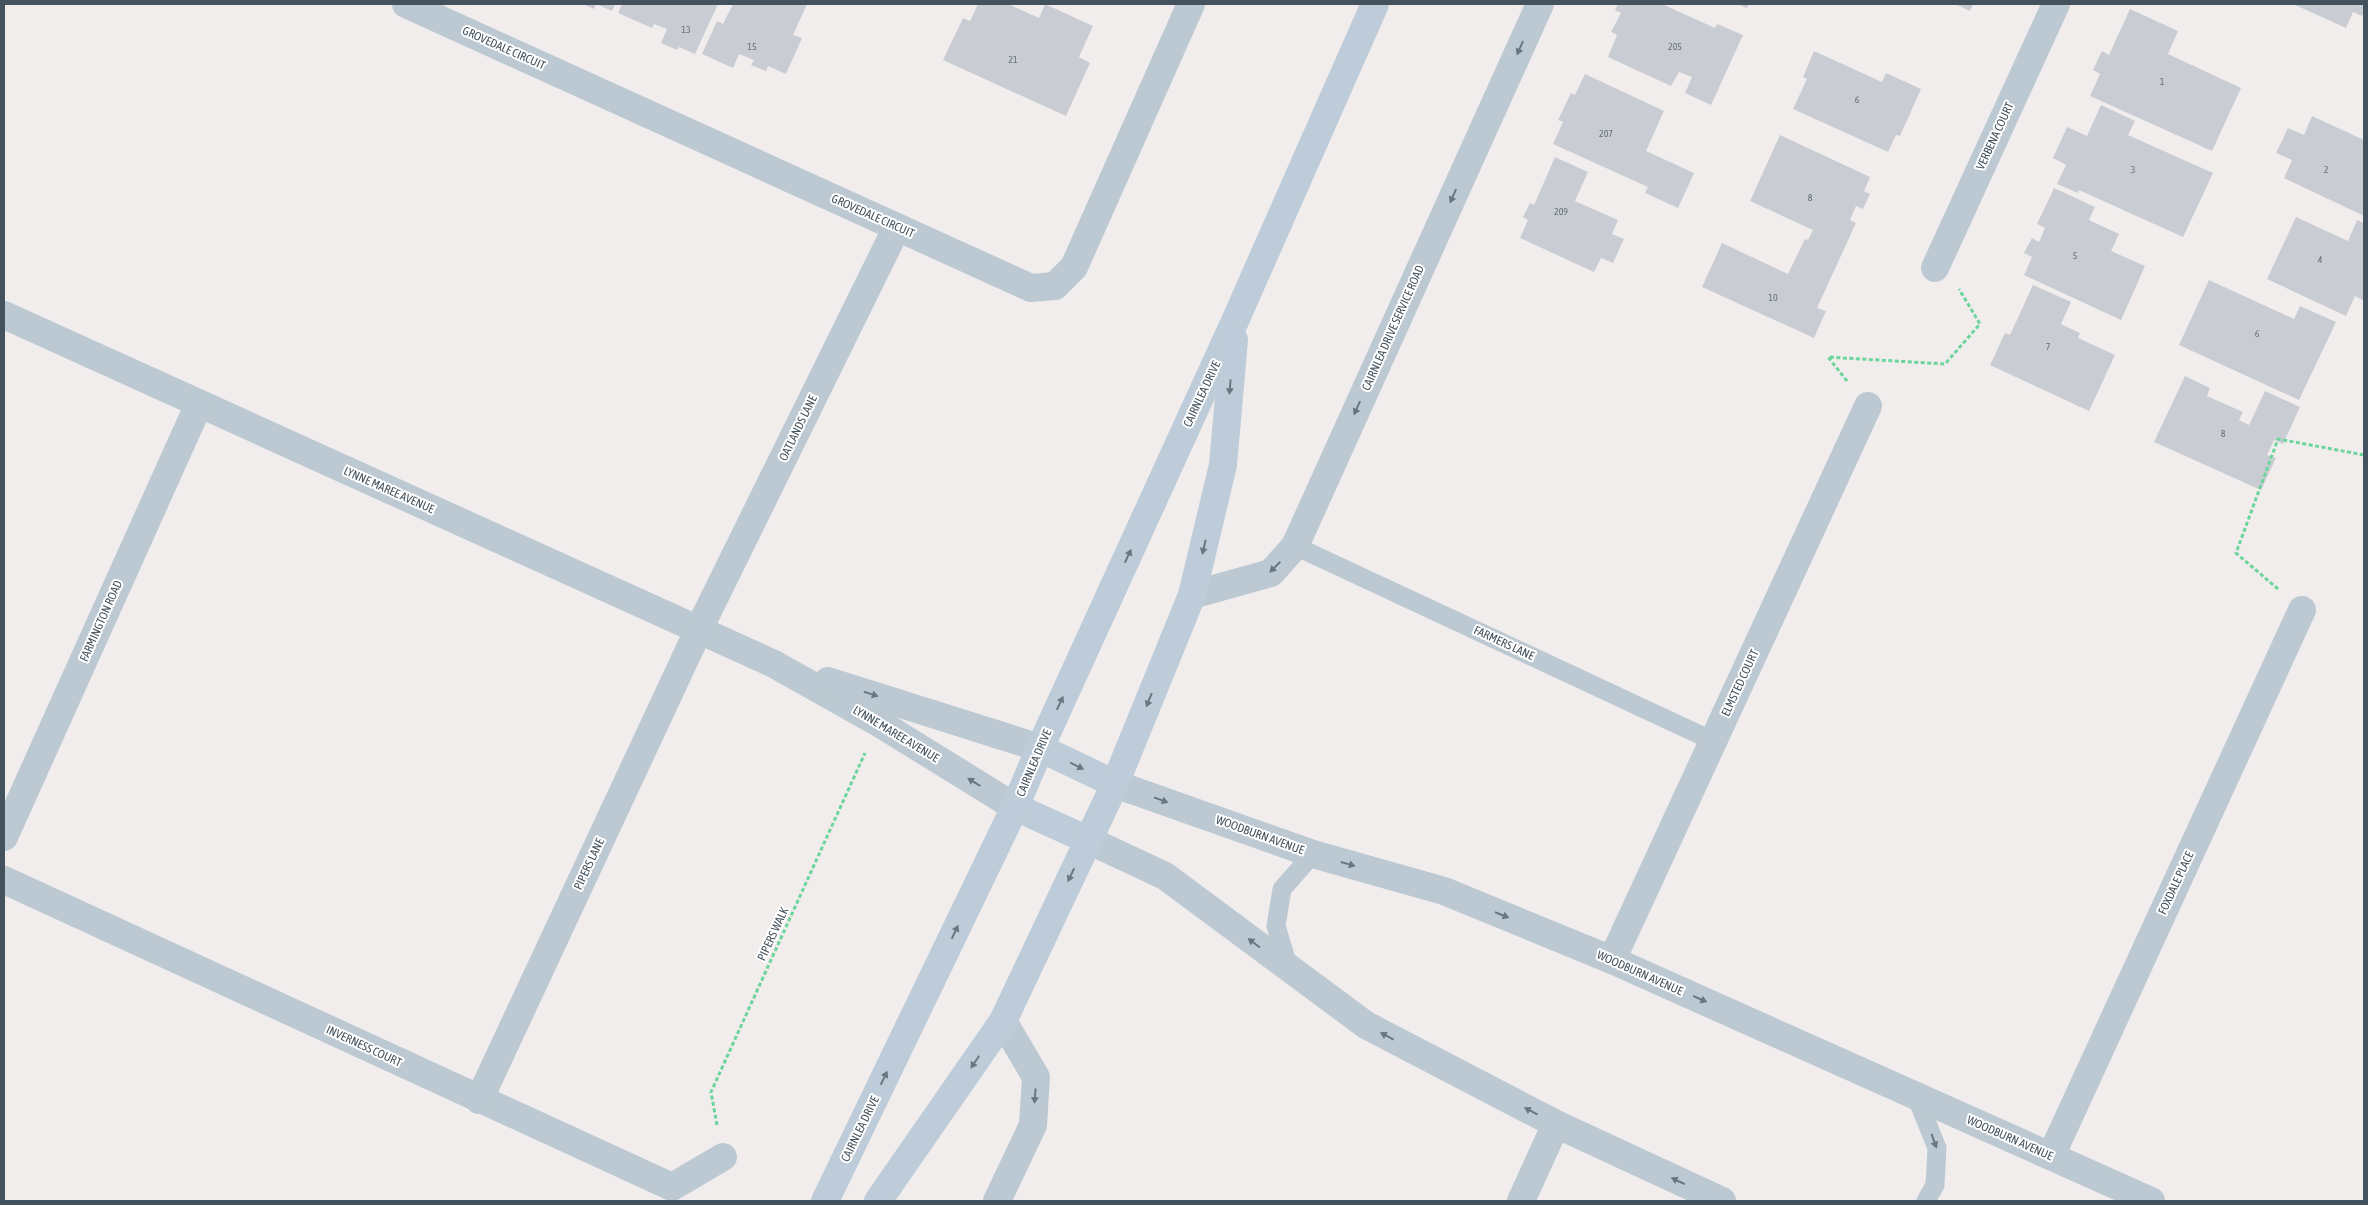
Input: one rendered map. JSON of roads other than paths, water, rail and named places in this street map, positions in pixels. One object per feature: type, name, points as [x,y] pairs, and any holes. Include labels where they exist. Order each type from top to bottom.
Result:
[{"type":"street","name":"GROVEDALE CIRCUIT","points":[[406,4],[1031,288],[1055,286],[1074,266],[1192,4]]},
{"type":"street","name":"CAIRNLEA DRIVE","points":[[825,1201],[1015,807],[1040,748],[1235,321],[1375,4]]},
{"type":"street","name":"CAIRNLEA DRIVE SERVICE ROAD","points":[[1192,595],[1271,572],[1295,546],[1540,4]]},
{"type":"street","name":"VERBENA COURT","points":[[1938,262],[2056,4]]},
{"type":"street","name":"OATLANDS LANE","points":[[699,629],[897,227]]},
{"type":"street","name":"LYNNE MAREE AVENUE","points":[[4,315],[774,664],[879,723],[1015,807]]},
{"type":"street","name":"CAIRNLEA DRIVE","points":[[878,1201],[1003,1021],[1115,784],[1192,595],[1224,465],[1235,321]]},
{"type":"street","name":"FARMINGTON ROAD","points":[[4,837],[199,404]]},
{"type":"street","name":"ELMSTED COURT","points":[[1612,960],[1868,406]]},
{"type":"street","name":"FOXDALE PLACE","points":[[2051,1156],[2302,610]]},
{"type":"street","name":"PIPERS LANE","points":[[479,1100],[699,629]]},
{"type":"street","name":"LYNNE MAREE AVENUE","points":[[774,664],[1040,748]]},
{"type":"street","points":[[1040,748],[1115,784]]},
{"type":"street","name":"WOODBURN AVENUE","points":[[1115,784],[1313,854],[1444,891],[1612,960],[2151,1201]]},
{"type":"street","points":[[1015,807],[1165,876],[1366,1024],[1556,1124],[1722,1201]]},
{"type":"street","name":"INVERNESS COURT","points":[[4,880],[479,1100],[672,1187],[724,1157]]},
{"type":"street","points":[[997,1201],[1033,1125],[1036,1077],[1003,1021]]},
{"type":"street","points":[[1521,1201],[1556,1124]]},
{"type":"lane","name":"FARMERS LANE","points":[[1295,546],[1713,741]]},
{"type":"lane","points":[[1289,969],[1276,926],[1282,889],[1313,854]]},
{"type":"lane","points":[[1916,1096],[1937,1148],[1934,1185],[1926,1201]]}]
